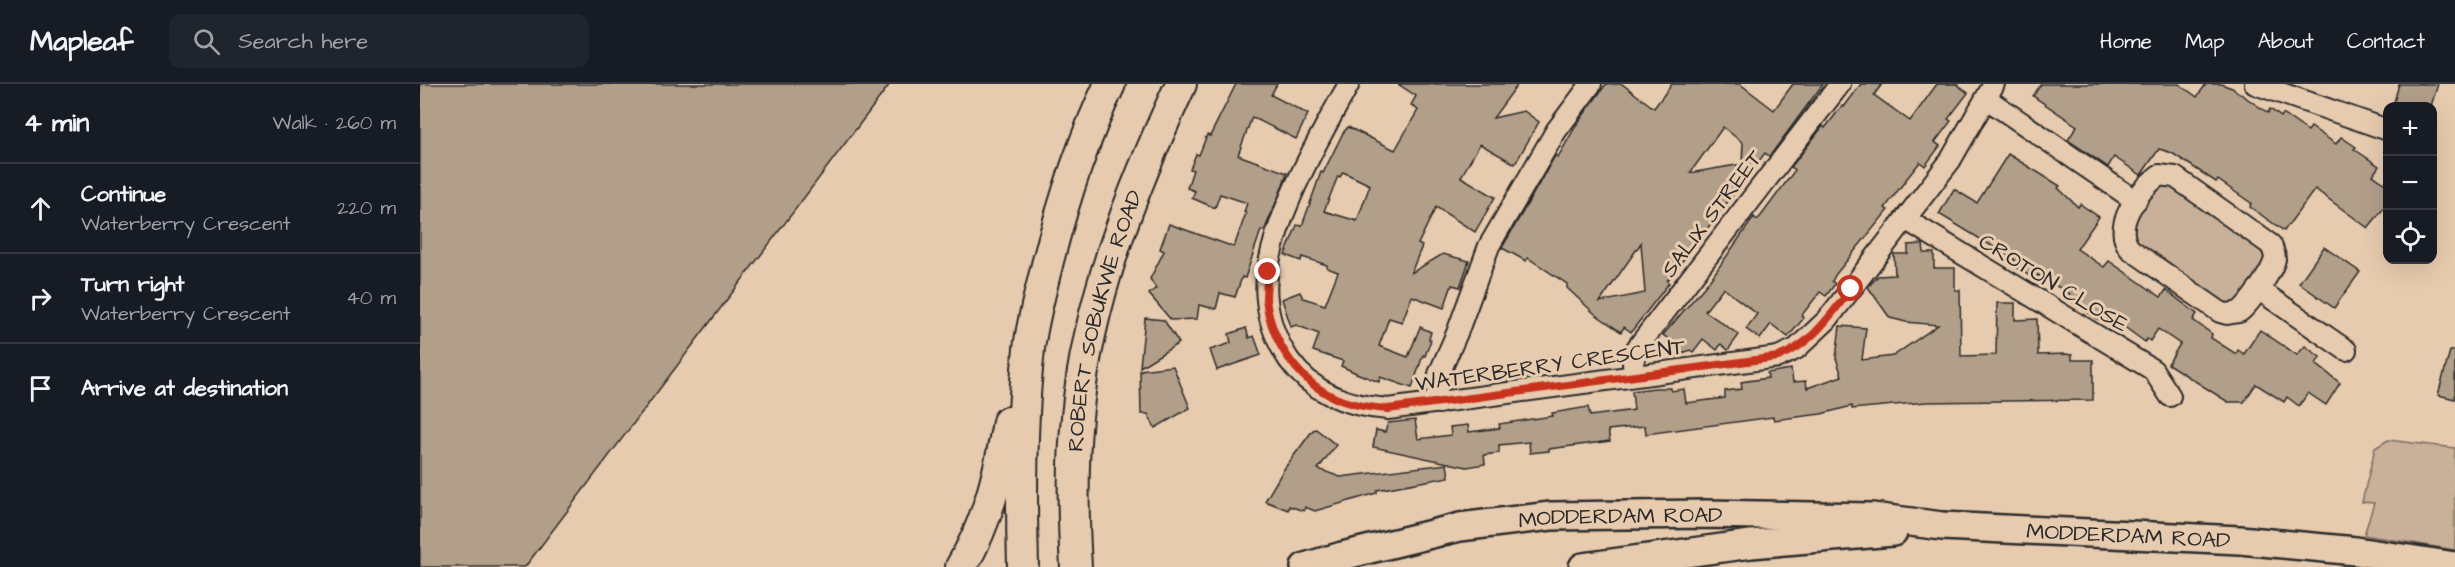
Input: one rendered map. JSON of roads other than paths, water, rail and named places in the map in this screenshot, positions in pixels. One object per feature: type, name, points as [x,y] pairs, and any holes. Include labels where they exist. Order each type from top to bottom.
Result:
[{"type":"main road","points":[[1023,567],[1022,464],[1029,347],[1062,206],[1110,84]]},
{"type":"main road","name":"ROBERT SOBUKWE ROAD","points":[[1076,567],[1074,465],[1077,415],[1098,299],[1133,191],[1181,84]]},
{"type":"main road","points":[[961,567],[983,523],[1000,471],[1013,389],[1029,347]]},
{"type":"main road","points":[[1074,465],[1097,567]]},
{"type":"street","name":"WATERBERRY CRESCENT","points":[[1349,84],[1310,153],[1295,186],[1274,244],[1268,272],[1266,299],[1272,325],[1281,348],[1294,366],[1328,394],[1343,401],[1366,407],[1388,409],[1778,357],[1796,349],[1827,320],[1950,161],[1991,92]]},
{"type":"street","points":[[1439,403],[1437,390],[1439,374],[1457,333],[1489,246],[1556,131],[1591,84]]},
{"type":"street","name":"SALIX STREET","points":[[1634,376],[1633,363],[1637,348],[1840,84]]},
{"type":"street","points":[[2255,84],[2383,128]]},
{"type":"street","points":[[1991,92],[2136,201]]},
{"type":"street","points":[[2159,175],[2175,177],[2267,241],[2275,257],[2258,289],[2244,309],[2226,314],[2130,249],[2122,235],[2122,226],[2136,201],[2151,182],[2159,175]]},
{"type":"street","name":"CROTON CLOSE","points":[[1905,219],[2153,370],[2170,396]]},
{"type":"street","points":[[2258,289],[2346,350]]},
{"type":"street","name":"MODDERDAM ROAD","points":[[1305,567],[1460,527],[1551,516],[1706,514],[1872,517],[1942,526],[2157,535],[2356,551],[2455,566]]},
{"type":"street","name":"MODDERDAM ROAD","points":[[1583,567],[1751,544],[1942,526]]}]
